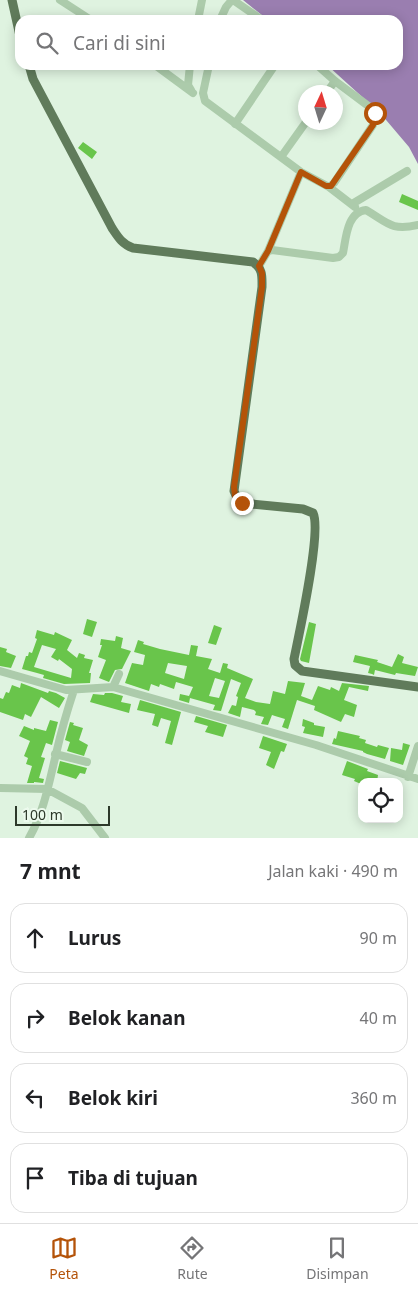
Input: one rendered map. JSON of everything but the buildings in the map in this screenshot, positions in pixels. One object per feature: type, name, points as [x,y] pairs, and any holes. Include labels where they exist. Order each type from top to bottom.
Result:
[{"type":"main road","points":[[12,0],[15,15]]},
{"type":"main road","points":[[30,70],[33,79],[112,228],[125,246],[253,262],[259,266],[262,273],[262,287],[234,491],[238,500],[242,503],[303,509],[312,513],[315,518],[313,549],[294,659],[295,665],[302,671],[418,687]]},
{"type":"street","points":[[60,0],[83,15]]},
{"type":"street","points":[[199,15],[202,0]]},
{"type":"street","points":[[224,15],[233,0],[255,15]]},
{"type":"street","points":[[162,70],[203,98],[208,104],[301,172],[329,187],[361,211]]},
{"type":"street","points":[[190,70],[188,86],[193,93]]},
{"type":"street","points":[[203,98],[208,70]]},
{"type":"street","points":[[235,124],[272,70]]},
{"type":"street","points":[[323,70],[375,113],[373,125],[334,183],[329,187]]},
{"type":"street","points":[[332,85],[335,81]]},
{"type":"street","points":[[281,157],[300,130]]},
{"type":"street","points":[[352,204],[407,171]]},
{"type":"street","points":[[259,266],[268,251],[301,172]]},
{"type":"street","points":[[268,251],[333,258],[339,257],[343,253],[352,218],[361,211],[366,210],[395,228],[403,229],[418,225]]},
{"type":"street","points":[[0,670],[66,690],[113,687],[334,750],[418,780]]},
{"type":"street","points":[[113,687],[119,674]]},
{"type":"street","points":[[29,838],[38,822],[63,723],[74,690]]},
{"type":"street","points":[[408,776],[418,746]]},
{"type":"street","points":[[55,754],[87,762]]},
{"type":"street","points":[[0,788],[47,789],[82,808],[105,838]]},
{"type":"shaded area","points":[[243,0],[418,0],[418,164],[409,147],[381,114],[333,70],[403,70],[403,15],[262,15]]},
{"type":"route","points":[[242,503],[235,496],[234,487],[262,287],[262,273],[259,266],[268,251],[301,172],[326,186],[331,186],[373,125],[375,113]]}]
